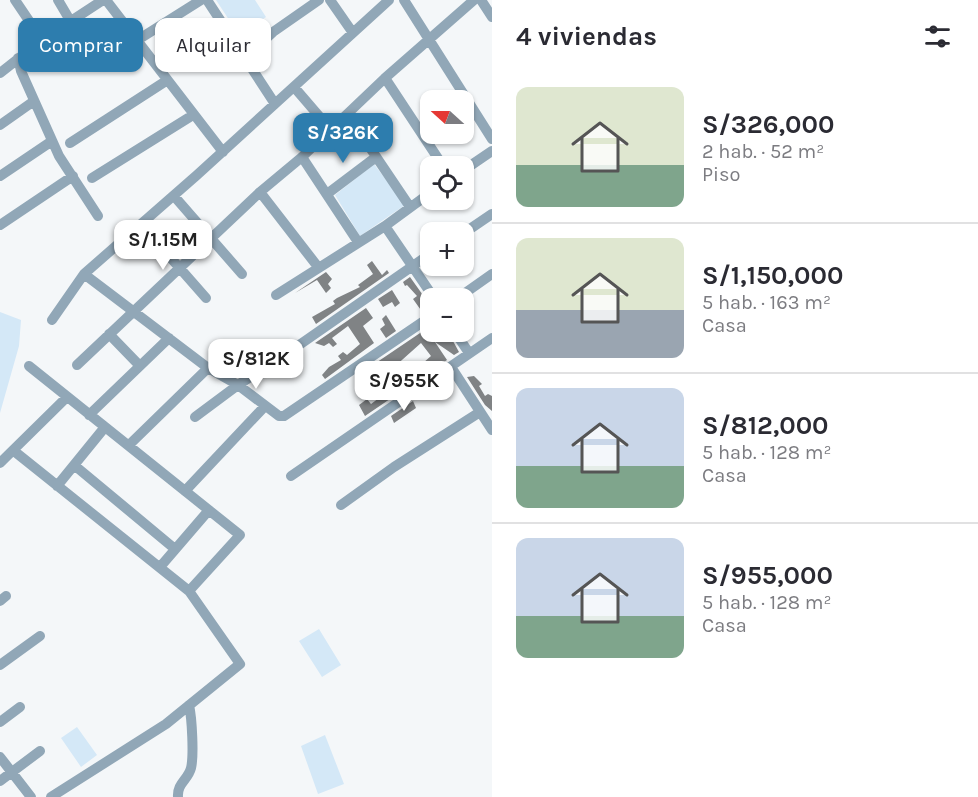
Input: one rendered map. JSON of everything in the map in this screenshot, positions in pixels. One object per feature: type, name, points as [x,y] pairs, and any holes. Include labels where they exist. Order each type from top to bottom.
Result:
[{"type":"street","points":[[15,0],[27,18]]},
{"type":"street","points":[[58,0],[69,18]]},
{"type":"street","points":[[77,18],[105,0],[119,18]]},
{"type":"street","points":[[143,36],[201,0]]},
{"type":"street","points":[[207,0],[218,18]]},
{"type":"street","points":[[271,34],[319,0]]},
{"type":"street","points":[[330,0],[353,33]]},
{"type":"street","points":[[52,320],[84,274],[223,152],[389,0]]},
{"type":"street","points":[[404,0],[492,139]]},
{"type":"street","points":[[77,364],[260,192],[348,116],[385,78],[474,0]]},
{"type":"street","points":[[481,0],[492,17]]},
{"type":"street","points":[[143,50],[223,152]]},
{"type":"street","points":[[0,73],[18,58]]},
{"type":"street","points":[[23,72],[52,141],[98,216]]},
{"type":"street","points":[[253,72],[275,105]]},
{"type":"street","points":[[385,78],[436,156]]},
{"type":"street","points":[[70,143],[166,81]]},
{"type":"street","points":[[294,87],[331,130]]},
{"type":"street","points":[[0,125],[34,102]]},
{"type":"street","points":[[92,178],[193,115]]},
{"type":"street","points":[[348,116],[411,207]]},
{"type":"street","points":[[0,176],[52,141]]},
{"type":"street","points":[[474,164],[492,152]]},
{"type":"street","points":[[302,157],[358,242]]},
{"type":"street","points":[[327,194],[376,157]]},
{"type":"street","points":[[0,225],[73,176]]},
{"type":"street","points":[[260,192],[318,267]]},
{"type":"street","points":[[174,196],[242,274]]},
{"type":"street","points":[[276,296],[385,226],[420,200]]},
{"type":"street","points":[[474,226],[492,214]]},
{"type":"street","points":[[141,224],[206,298]]},
{"type":"street","points":[[385,226],[427,288]]},
{"type":"street","points":[[195,417],[238,385],[420,261]]},
{"type":"street","points":[[84,274],[208,368],[238,385],[279,416],[289,414],[420,324]]},
{"type":"street","points":[[472,288],[492,274]]},
{"type":"street","points":[[109,334],[140,366]]},
{"type":"street","points":[[89,415],[169,338]]},
{"type":"street","points":[[291,476],[492,338]]},
{"type":"street","points":[[462,342],[469,353]]},
{"type":"street","points":[[28,366],[240,535],[189,591]]},
{"type":"street","points":[[451,367],[492,430]]},
{"type":"street","points":[[129,445],[208,368]]},
{"type":"street","points":[[0,463],[14,452],[67,397]]},
{"type":"street","points":[[184,490],[265,406]]},
{"type":"street","points":[[341,505],[394,467],[480,412]]},
{"type":"street","points":[[57,486],[105,427]]},
{"type":"street","points":[[14,452],[189,591],[240,664],[138,743],[51,797]]},
{"type":"street","points":[[74,465],[175,549]]},
{"type":"street","points":[[160,567],[209,510]]},
{"type":"street","points":[[0,665],[40,636]]},
{"type":"street","points":[[178,797],[179,785],[192,765],[192,728],[189,705]]},
{"type":"street","points":[[0,722],[20,707]]},
{"type":"street","points":[[0,781],[40,751]]},
{"type":"street","points":[[0,757],[31,797]]},
{"type":"shaded area","points":[[216,0],[255,0],[266,17],[264,18],[228,18]]},
{"type":"shaded area","points":[[374,164],[405,205],[360,236],[335,195]]},
{"type":"shaded area","points":[[0,312],[21,320],[19,346],[0,413]]},
{"type":"shaded area","points":[[319,629],[341,665],[322,677],[299,641]]},
{"type":"shaded area","points":[[77,727],[97,755],[81,767],[61,738]]},
{"type":"shaded area","points":[[325,735],[344,784],[318,794],[301,746]]},
{"type":"building","points":[[372,261],[382,275],[387,270],[389,273],[316,324],[312,317],[335,304],[333,301],[337,298],[360,287],[358,285],[373,274],[367,265]]},
{"type":"building","points":[[326,272],[332,279],[328,284],[331,288],[326,293],[317,280],[295,293]]},
{"type":"building","points":[[410,277],[420,291],[420,309],[413,299],[417,296],[403,282]]},
{"type":"building","points":[[392,290],[400,303],[395,307],[392,302],[383,307],[378,299]]},
{"type":"building","points":[[366,308],[373,318],[363,326],[374,343],[325,379],[322,375],[329,367],[341,360],[338,356],[343,352],[347,355],[360,344],[348,326],[332,338],[337,344],[333,347],[329,343],[324,346],[315,343]]},
{"type":"building","points":[[386,315],[396,331],[386,338],[380,329],[385,325],[382,319]]},
{"type":"building","points":[[420,333],[420,342],[435,342],[447,360],[365,416],[359,405],[367,399],[371,404],[391,389],[386,383],[396,376],[402,382],[417,373],[415,370],[431,356],[421,343],[393,368],[391,363],[369,378],[367,375],[362,380],[358,375]]},
{"type":"building","points":[[435,342],[454,342],[459,352],[454,355]]},
{"type":"building","points":[[474,376],[482,384],[479,386],[485,396],[488,394],[492,396],[492,411],[485,405],[467,377]]},
{"type":"building","points":[[413,401],[416,408],[394,423],[391,416]]}]
